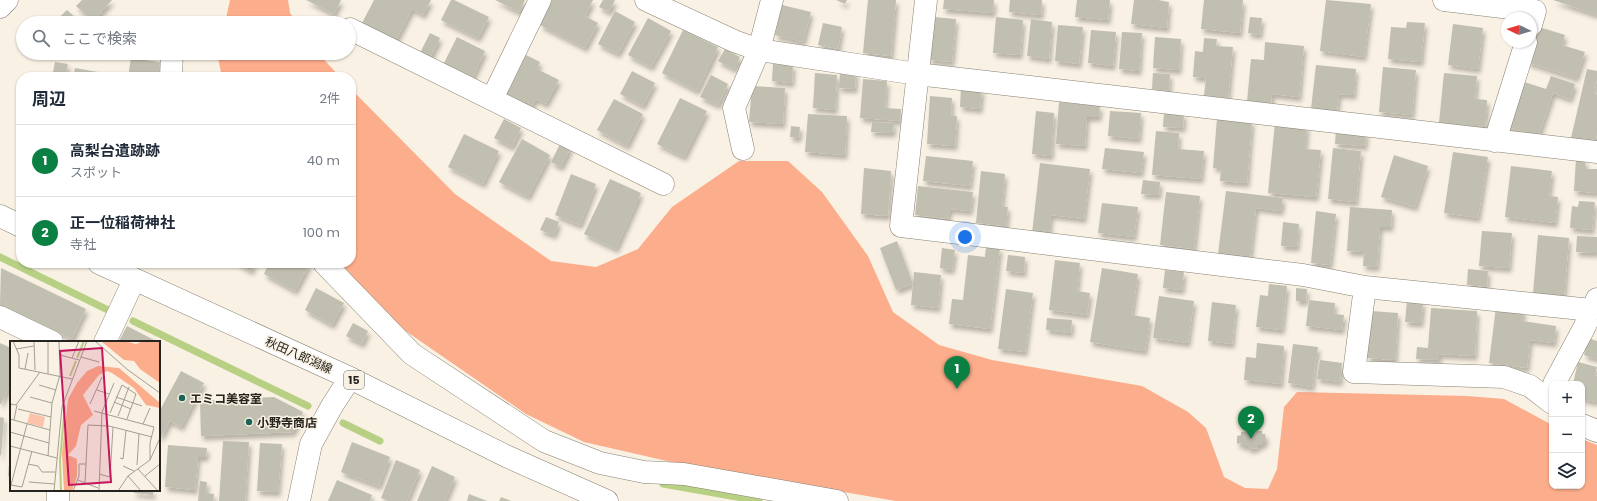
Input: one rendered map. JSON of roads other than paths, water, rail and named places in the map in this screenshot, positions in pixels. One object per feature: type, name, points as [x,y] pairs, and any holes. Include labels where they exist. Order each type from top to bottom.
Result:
[{"type":"street","points":[[0,7],[7,0]]},
{"type":"street","points":[[492,99],[540,0]]},
{"type":"street","points":[[646,0],[734,41],[759,50],[917,74],[1597,152]]},
{"type":"street","points":[[743,149],[734,108],[759,50],[772,0]]},
{"type":"street","points":[[926,0],[901,226],[1303,275],[1366,286],[1593,317],[1558,381]]},
{"type":"street","points":[[1444,0],[1535,12]]},
{"type":"street","points":[[356,32],[663,184]]},
{"type":"street","points":[[1495,141],[1524,48]]},
{"type":"street","points":[[172,60],[172,72]]},
{"type":"street","points":[[0,216],[16,224]]},
{"type":"street","name":"秋田八郎潟線","points":[[109,268],[350,378],[506,456],[607,501]]},
{"type":"street","points":[[329,268],[412,354],[544,441],[600,464],[644,472],[684,474],[837,501]]},
{"type":"street","points":[[105,341],[134,280]]},
{"type":"street","points":[[1366,286],[1354,372],[1504,378],[1549,392]]},
{"type":"street","points":[[0,317],[50,341]]},
{"type":"street","points":[[299,501],[311,444],[332,406],[350,378]]},
{"type":"street","points":[[1585,426],[1597,431]]},
{"type":"waterway","points":[[0,257],[16,265]]},
{"type":"waterway","points":[[22,268],[108,310]]},
{"type":"waterway","points":[[133,321],[308,406]]},
{"type":"waterway","points":[[343,423],[380,441]]},
{"type":"waterway","points":[[663,484],[759,501]]},
{"type":"place","name":"高梨台遺跡跡","points":[[957,389]]},
{"type":"place","name":"エミコ美容室","points":[[182,398]]},
{"type":"place","name":"小野寺商店","points":[[249,422]]},
{"type":"place","name":"正一位稲荷神社","points":[[1251,439]]}]
